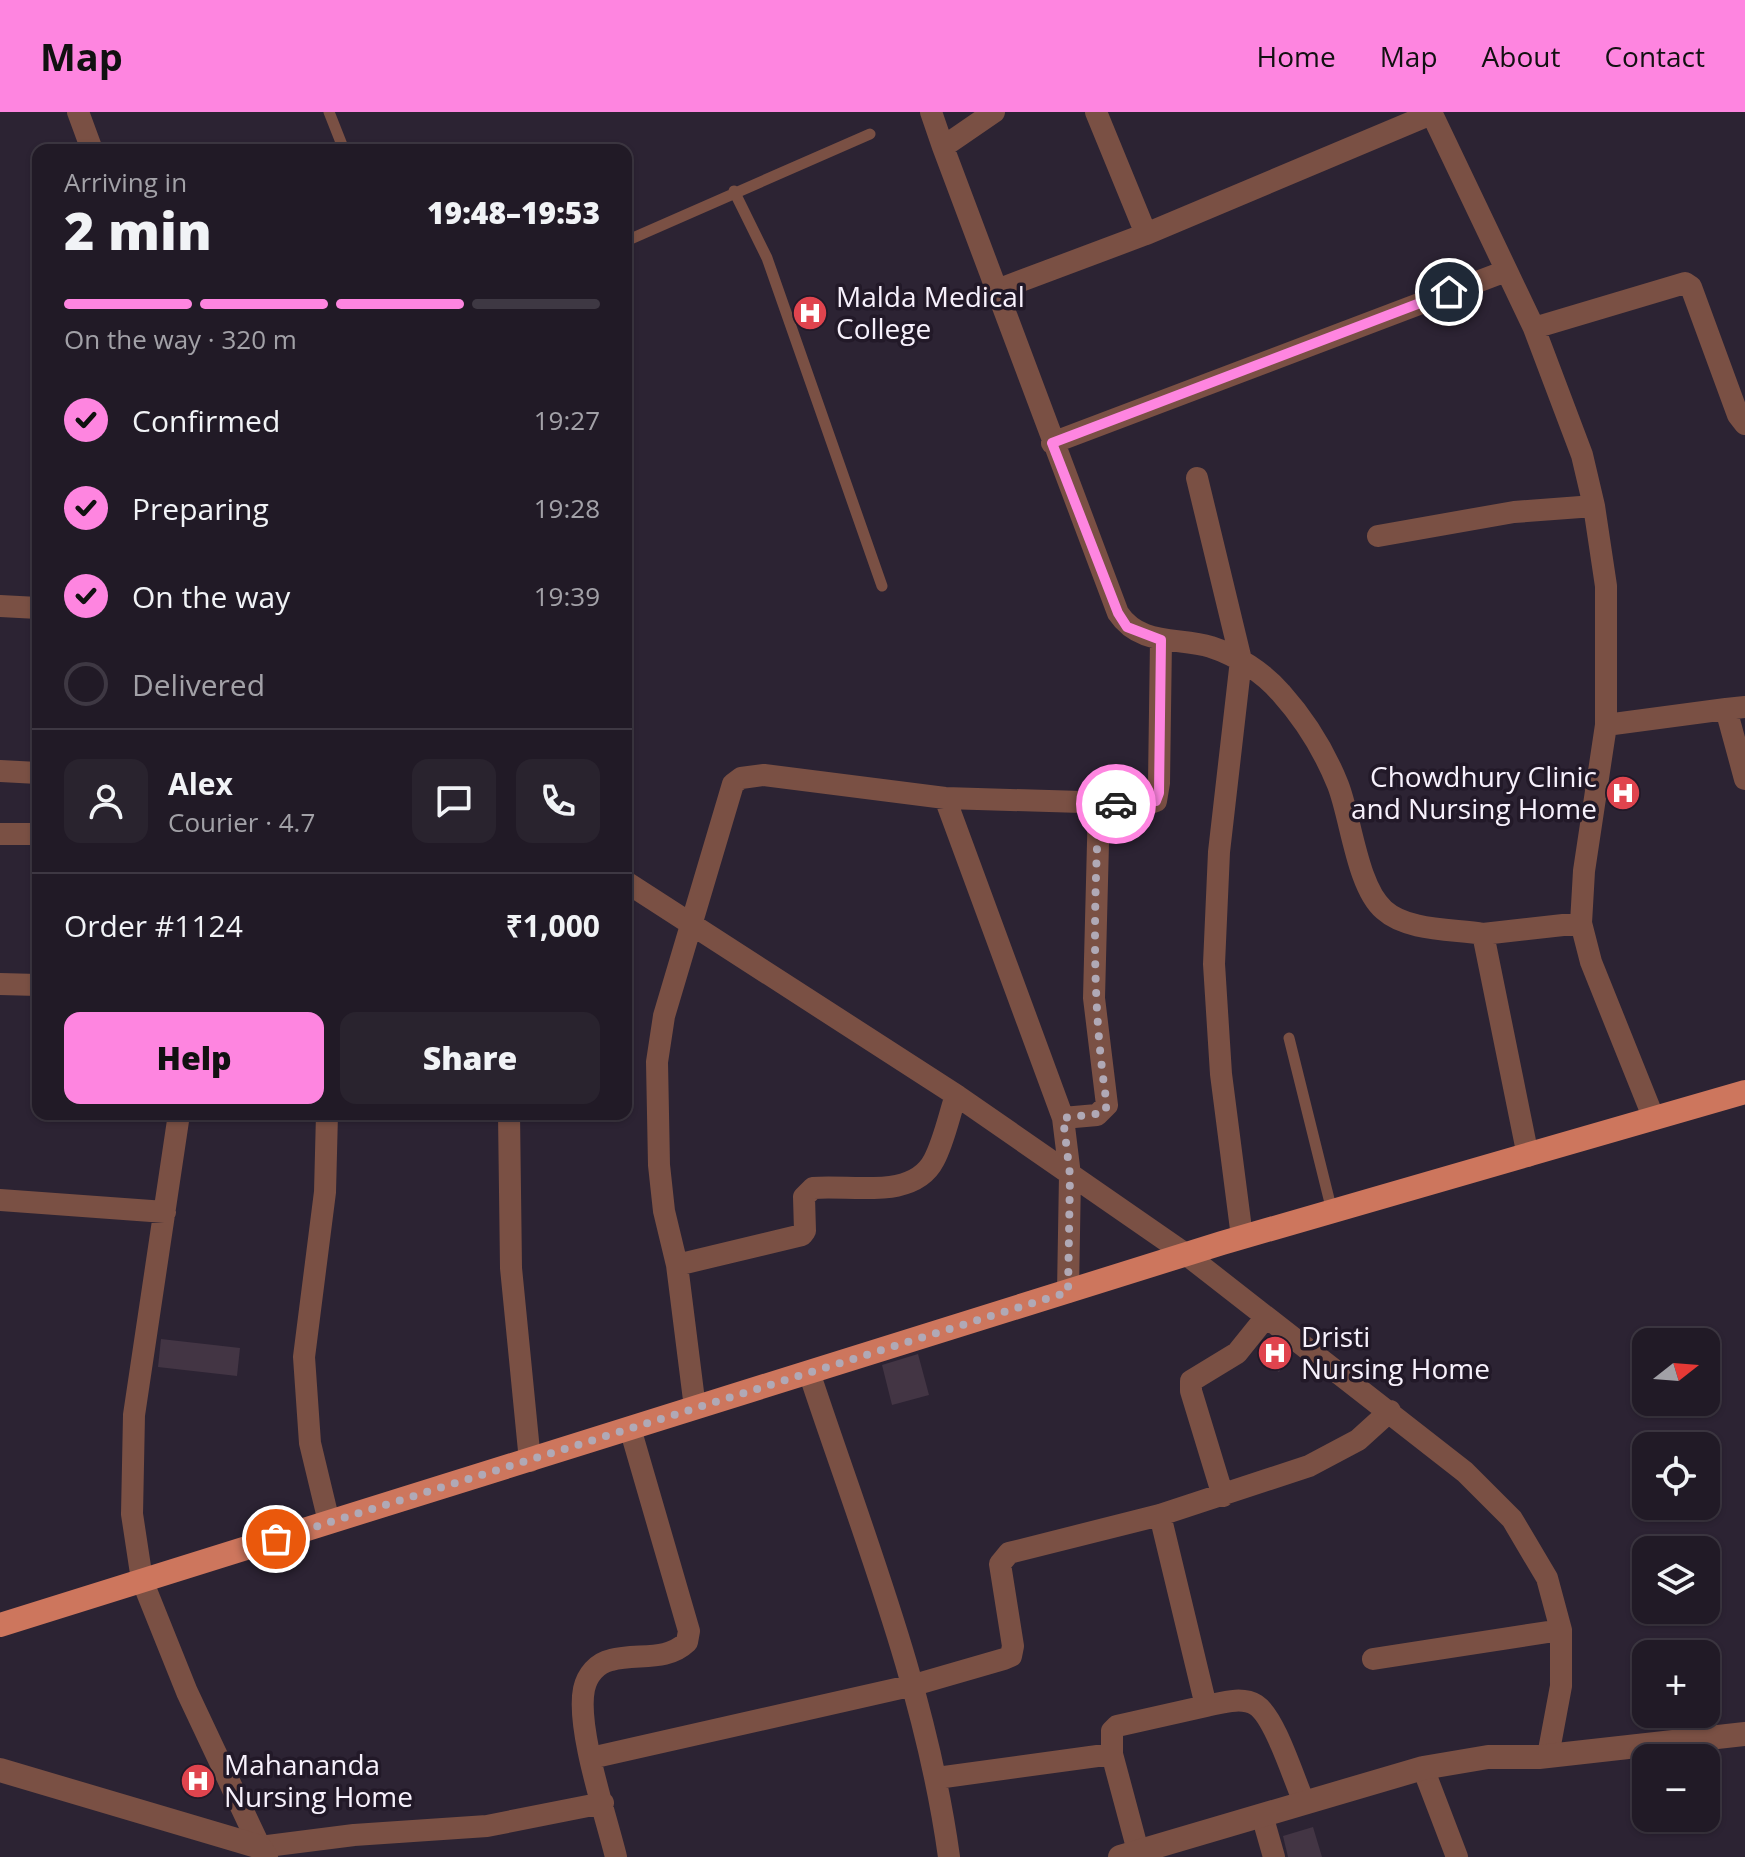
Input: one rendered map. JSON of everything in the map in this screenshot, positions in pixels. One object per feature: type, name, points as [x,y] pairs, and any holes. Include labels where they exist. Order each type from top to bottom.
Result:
[{"type":"main road","points":[[0,1625],[1242,1237],[1745,1092]]},
{"type":"street","points":[[78,112],[90,144]]},
{"type":"street","points":[[931,112],[1052,443],[1118,613],[1127,627],[1161,640],[1210,647],[1241,660],[1278,689],[1312,730],[1339,787],[1365,879],[1383,910],[1409,923],[1483,934],[1581,923]]},
{"type":"street","points":[[943,147],[994,112]]},
{"type":"street","points":[[1096,112],[1146,234]]},
{"type":"street","points":[[997,290],[1146,234],[1431,113],[1534,328],[1582,455],[1594,506],[1606,586],[1606,725],[1584,871],[1581,923],[1591,962],[1654,1119]]},
{"type":"street","points":[[1052,443],[1506,271]]},
{"type":"street","points":[[1534,328],[1685,283],[1691,287],[1738,415],[1745,424]]},
{"type":"street","points":[[1197,478],[1241,660],[1219,852],[1214,964],[1221,1074],[1242,1237]]},
{"type":"street","points":[[1378,536],[1514,512],[1594,506]]},
{"type":"street","points":[[0,606],[32,608]]},
{"type":"street","points":[[695,1408],[677,1265],[664,1211],[659,1165],[657,1062],[664,1016],[733,784],[741,778],[764,775],[945,798],[1148,804],[1156,801],[1159,793],[1161,640]]},
{"type":"street","points":[[1606,725],[1736,708],[1745,779]]},
{"type":"street","points":[[0,771],[32,773]]},
{"type":"street","points":[[945,798],[1063,1118],[1070,1175],[1068,1292]]},
{"type":"street","points":[[1063,1118],[1104,1113],[1107,1105],[1099,1054],[1093,971],[1099,804]]},
{"type":"street","points":[[0,834],[32,834]]},
{"type":"street","points":[[632,886],[956,1095],[1187,1255],[1465,1472],[1512,1519],[1547,1578],[1561,1630],[1561,1686],[1550,1745]]},
{"type":"street","points":[[1483,934],[1528,1156]]},
{"type":"street","points":[[0,984],[32,985]]},
{"type":"street","points":[[677,1265],[802,1235],[805,1231],[804,1197],[813,1188],[893,1186],[909,1183],[925,1174],[934,1160],[956,1095]]},
{"type":"street","points":[[178,1120],[131,1459],[135,1553],[142,1580],[187,1692],[263,1852]]},
{"type":"street","points":[[327,1120],[325,1192],[304,1357],[310,1443],[329,1522]]},
{"type":"street","points":[[509,1120],[511,1268],[530,1461]]},
{"type":"street","points":[[0,1200],[165,1212]]},
{"type":"street","points":[[1223,1496],[1191,1391],[1191,1381],[1237,1353],[1266,1317]]},
{"type":"street","points":[[809,1372],[914,1685],[937,1778],[949,1857]]},
{"type":"street","points":[[591,1758],[914,1685],[1011,1656],[1013,1646],[1000,1564],[1009,1553],[1160,1515],[1309,1466],[1358,1440],[1390,1411]]},
{"type":"street","points":[[616,1857],[591,1758],[583,1701],[588,1677],[603,1662],[671,1653],[687,1642],[689,1631],[630,1428]]},
{"type":"street","points":[[1160,1515],[1206,1706]]},
{"type":"street","points":[[1373,1659],[1561,1630]]},
{"type":"street","points":[[1304,1802],[1269,1721],[1257,1705],[1241,1700],[1206,1706],[1117,1726],[1112,1731],[1112,1754],[1129,1854],[1423,1768],[1488,1757],[1539,1757],[1745,1734]]},
{"type":"street","points":[[1525,1755],[1550,1745],[1648,1728],[1745,1719]]},
{"type":"street","points":[[937,1778],[1112,1754]]},
{"type":"street","points":[[1423,1768],[1457,1857]]},
{"type":"street","points":[[0,1770],[263,1852],[354,1835],[487,1826],[603,1803]]},
{"type":"street","points":[[1262,1815],[1274,1857]]},
{"type":"lane","points":[[329,112],[342,144]]},
{"type":"lane","points":[[632,238],[870,134]]},
{"type":"lane","points":[[734,191],[767,258],[882,586]]},
{"type":"lane","points":[[1289,1038],[1332,1211]]},
{"type":"building","points":[[1611,783],[1637,784],[1636,803],[1608,802]]},
{"type":"building","points":[[1268,1336],[1291,1354],[1279,1372],[1261,1360],[1271,1347],[1264,1342]]},
{"type":"building","points":[[161,1339],[240,1348],[237,1376],[158,1367]]},
{"type":"building","points":[[918,1354],[929,1395],[892,1405],[882,1365]]},
{"type":"building","points":[[1313,1827],[1322,1857],[1288,1857],[1283,1836]]},
{"type":"way so far","points":[[276,1539],[1068,1292],[1070,1175],[1063,1118],[1104,1113],[1107,1105],[1094,998],[1093,944],[1099,804],[1116,804]]},
{"type":"place","name":"Malda Medical College","points":[[810,313]]},
{"type":"place","name":"Chowdhury Clinic and Nursing Home","points":[[1623,793]]},
{"type":"place","name":"Dristi Nursing Home","points":[[1275,1353]]},
{"type":"place","name":"Mahananda Nursing Home","points":[[198,1781]]},
{"type":"route","points":[[1116,804],[1148,804],[1156,801],[1159,793],[1161,640],[1127,627],[1118,613],[1052,443],[1449,292]]}]
